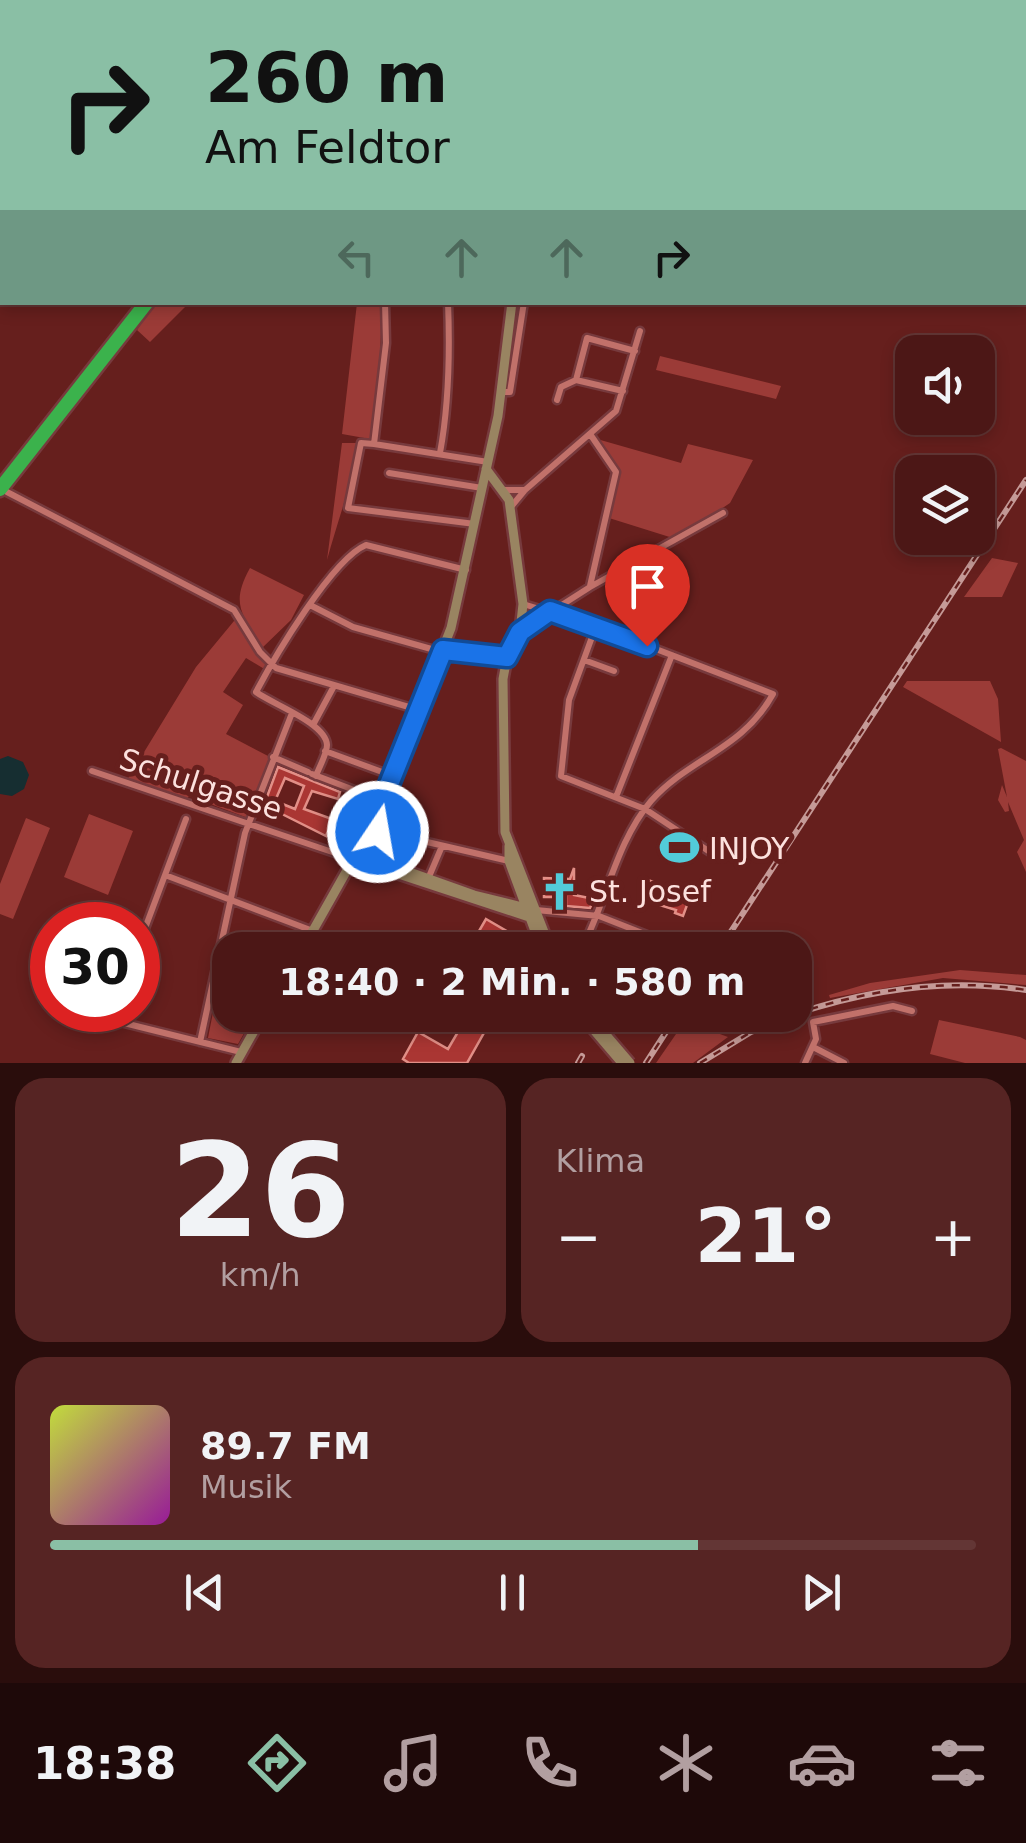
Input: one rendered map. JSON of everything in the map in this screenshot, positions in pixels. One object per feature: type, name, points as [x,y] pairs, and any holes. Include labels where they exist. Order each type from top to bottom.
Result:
[{"type":"highway","points":[[0,476],[134,305]]},
{"type":"highway","points":[[4,490],[145,305]]},
{"type":"main road","points":[[313,931],[371,829],[443,651],[476,524],[502,392],[512,305]]},
{"type":"main road","points":[[487,466],[510,508],[523,604],[520,632],[507,657],[503,812],[537,932]]},
{"type":"main road","points":[[482,491],[503,489]]},
{"type":"main road","points":[[509,843],[518,885],[542,932]]},
{"type":"main road","points":[[354,856],[532,914]]},
{"type":"main road","points":[[354,856],[532,914]]},
{"type":"main road","points":[[503,902],[518,885]]},
{"type":"main road","points":[[236,1063],[253,1032]]},
{"type":"main road","points":[[596,1032],[622,1063]]},
{"type":"main road","points":[[606,1032],[630,1063]]},
{"type":"street","points":[[374,444],[386,342],[385,305]]},
{"type":"street","points":[[440,453],[449,408],[445,389],[448,305]]},
{"type":"street","points":[[502,392],[510,392],[524,305]]},
{"type":"street","points":[[510,508],[525,490],[616,411],[640,331]]},
{"type":"street","points":[[576,380],[587,338],[635,351]]},
{"type":"street","points":[[557,400],[561,387],[576,380],[623,392]]},
{"type":"street","points":[[590,434],[616,472],[590,586]]},
{"type":"street","points":[[476,524],[348,508],[361,442],[440,453],[487,466]]},
{"type":"street","points":[[389,473],[482,491]]},
{"type":"street","points":[[503,489],[525,490]]},
{"type":"street","points":[[4,490],[234,610],[260,652],[274,666],[419,710]]},
{"type":"street","points":[[520,632],[590,586],[723,513]]},
{"type":"street","points":[[312,774],[325,751],[325,739],[313,725],[256,692],[310,605],[344,560],[366,545],[466,570]]},
{"type":"street","points":[[523,604],[596,626],[773,694],[757,720],[738,739],[668,785],[645,809],[627,840],[591,932]]},
{"type":"street","points":[[310,605],[353,627],[443,651],[507,657]]},
{"type":"street","points":[[596,626],[569,700],[560,766],[564,779],[645,809],[710,852]]},
{"type":"street","points":[[616,797],[672,655]]},
{"type":"street","points":[[584,660],[614,671]]},
{"type":"street","points":[[313,725],[334,686]]},
{"type":"street","points":[[200,1042],[248,823],[292,713]]},
{"type":"street","points":[[325,751],[393,776]]},
{"type":"street","points":[[273,756],[383,801]]},
{"type":"street","name":"Schulgasse","points":[[92,772],[354,856]]},
{"type":"street","points":[[155,902],[186,819]]},
{"type":"street","points":[[371,829],[510,861]]},
{"type":"street","points":[[428,879],[442,846]]},
{"type":"street","points":[[165,875],[313,931]]},
{"type":"street","points":[[532,914],[599,916],[640,932]]},
{"type":"street","points":[[804,1063],[817,1036],[813,1022],[893,1006],[912,1011]]},
{"type":"street","points":[[160,1032],[242,1052]]},
{"type":"street","points":[[599,1055],[611,1035],[608,1032]]},
{"type":"street","points":[[812,1047],[844,1063]]},
{"type":"shaded area","points":[[153,305],[187,305],[150,342],[137,330]]},
{"type":"shaded area","points":[[357,305],[381,305],[378,399],[370,439],[342,434]]},
{"type":"shaded area","points":[[660,356],[781,386],[776,399],[656,370]]},
{"type":"shaded area","points":[[597,439],[681,463],[688,444],[753,460],[730,503],[676,539],[609,518],[617,476],[612,459]]},
{"type":"shaded area","points":[[342,443],[360,443],[327,560]]},
{"type":"shaded area","points":[[992,558],[1018,563],[1002,597],[964,597]]},
{"type":"shaded area","points":[[250,568],[304,595],[291,620],[261,649],[241,610],[240,592]]},
{"type":"shaded area","points":[[234,621],[239,622],[268,666],[266,670],[246,658],[223,692],[243,705],[226,734],[270,757],[248,818],[189,796],[185,801],[127,780],[196,667]]},
{"type":"shaded area","points":[[907,681],[990,681],[998,699],[1001,742],[903,687]]},
{"type":"shaded area","points":[[998,749],[1026,761],[1026,872],[1017,852],[1024,840],[1008,802],[1009,811],[1005,812],[998,800],[1002,785],[1007,797]]},
{"type":"shaded area","points":[[89,814],[133,831],[108,895],[64,877]]},
{"type":"shaded area","points":[[26,818],[50,828],[13,919],[0,914],[0,884]]},
{"type":"shaded area","points":[[960,970],[1026,975],[1026,985],[943,978],[830,998],[829,995],[870,983]]},
{"type":"shaded area","points":[[212,1017],[212,1032],[245,1032],[238,1044],[208,1038]]},
{"type":"shaded area","points":[[939,1020],[1020,1037],[1026,1040],[1026,1063],[965,1063],[930,1054]]},
{"type":"shaded area","points":[[677,1032],[715,1032],[728,1037],[693,1063],[656,1063]]},
{"type":"water","points":[[8,756],[23,762],[29,775],[24,789],[12,796],[0,794],[0,759]]},
{"type":"building","points":[[278,767],[340,792],[338,799],[312,791],[304,809],[332,819],[326,836],[264,805]],"holes":[[[285,778],[304,786],[295,809],[275,801]]]},
{"type":"building","name":"St. Josef","points":[[574,868],[574,895],[594,899],[590,908],[566,906],[566,897],[544,897],[544,878],[570,879]]},
{"type":"building","points":[[648,880],[690,897],[683,916],[676,910],[640,899]]},
{"type":"building","points":[[486,919],[508,932],[478,932]]},
{"type":"building","points":[[418,1032],[448,1049],[458,1032],[484,1032],[467,1063],[409,1063],[403,1059]]},
{"type":"railway","points":[[731,932],[1026,480]]},
{"type":"railway","points":[[812,1009],[909,988],[968,985],[1026,990]]},
{"type":"railway","points":[[646,1063],[666,1032]]},
{"type":"railway","points":[[700,1063],[751,1032]]},
{"type":"railway","points":[[578,1063],[582,1056]]},
{"type":"place","name":"INJOY","points":[[679,848]]},
{"type":"place","name":"St. Josef","points":[[559,891]]},
{"type":"route","points":[[378,832],[371,829],[443,650],[507,657],[520,632],[550,611],[647,646]]}]
